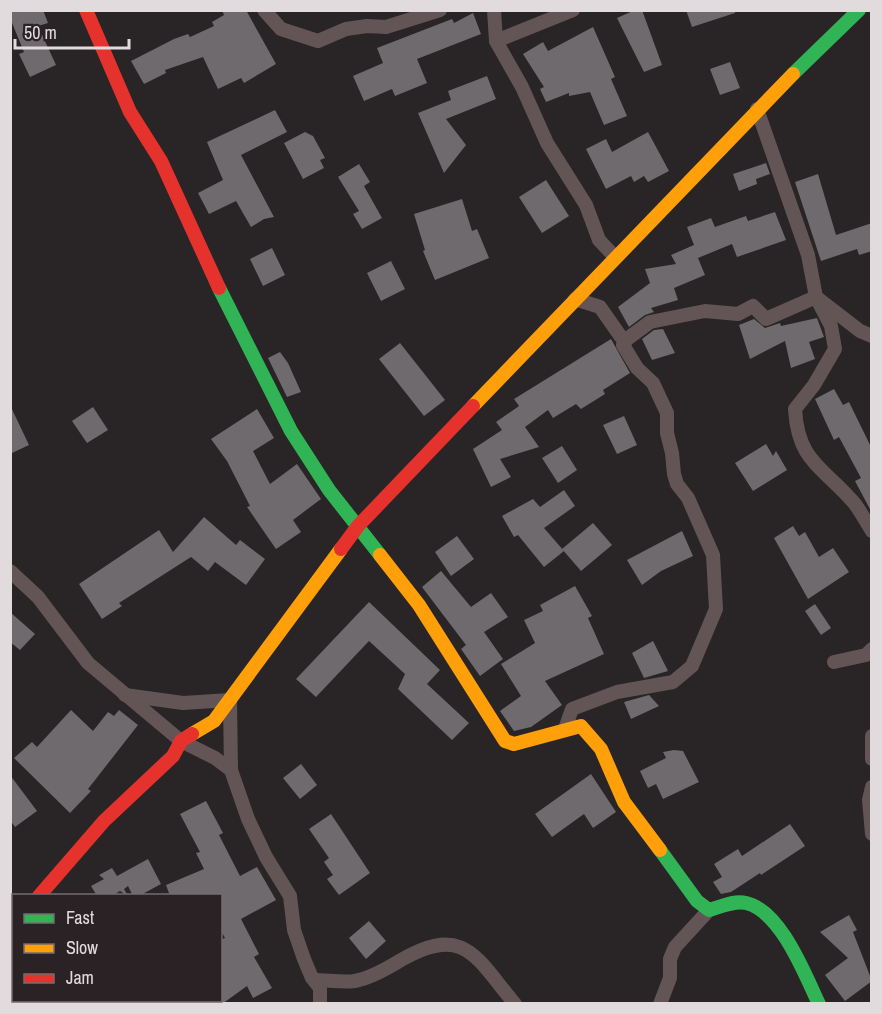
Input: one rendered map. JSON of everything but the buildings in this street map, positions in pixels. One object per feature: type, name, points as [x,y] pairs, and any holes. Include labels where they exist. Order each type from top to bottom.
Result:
[{"type":"street","points":[[86,10],[130,112],[161,161],[228,307],[280,411],[329,490],[419,605],[506,741],[514,744],[581,726],[592,736],[624,802],[697,901],[709,910]]},
{"type":"street","points":[[264,10],[281,29],[318,41],[346,30],[367,26],[386,27],[440,10]]},
{"type":"street","points":[[494,10],[496,41],[522,87],[544,136],[586,205],[599,240],[615,257]]},
{"type":"street","points":[[496,41],[573,10]]},
{"type":"street","points":[[41,894],[104,821],[173,756],[181,741],[214,721],[358,526],[757,109],[859,10]]},
{"type":"street","points":[[757,109],[808,255],[816,297],[831,326],[835,349],[814,385],[795,409],[796,432],[804,451],[855,504],[872,531]]},
{"type":"street","points":[[565,729],[572,709],[617,692],[673,682],[692,666],[716,609],[713,555],[688,498],[677,484],[667,433],[667,413],[653,383],[637,368],[623,345],[627,339],[650,322],[658,320],[705,311],[738,314],[753,306],[766,319],[816,297]]},
{"type":"street","points":[[816,297],[860,332],[872,336]]},
{"type":"street","points":[[575,299],[600,307],[621,337],[627,339]]},
{"type":"street","points":[[10,571],[38,597],[80,654],[125,695],[181,741],[215,758],[231,770]]},
{"type":"street","points":[[834,662],[866,655],[872,649]]},
{"type":"street","points":[[125,695],[183,703],[230,700]]},
{"type":"street","points":[[230,700],[231,770],[248,819],[266,858],[290,896],[294,930],[314,980],[320,988],[320,1004]]},
{"type":"street","points":[[872,736],[872,759]]},
{"type":"street","points":[[872,787],[869,800],[872,834]]},
{"type":"street","points":[[660,1004],[670,978],[670,959],[675,947],[709,910],[746,902],[764,910],[775,923],[819,1004]]},
{"type":"street","points":[[314,980],[355,981],[386,969],[435,944],[452,942],[472,953],[515,1004]]},
{"type":"traffic: fast","points":[[793,74],[859,10]]},
{"type":"traffic: fast","points":[[219,288],[291,431],[329,490],[380,555]]},
{"type":"traffic: fast","points":[[660,850],[697,901],[709,910],[741,902],[759,908],[770,918],[781,931],[799,961],[819,1004]]},
{"type":"traffic: slow","points":[[473,406],[793,74]]},
{"type":"traffic: slow","points":[[192,734],[214,721],[341,549]]},
{"type":"traffic: slow","points":[[380,555],[419,605],[505,741],[514,744],[581,726],[601,749],[624,802],[660,850]]},
{"type":"traffic: jam","points":[[86,10],[130,112],[161,161],[219,288]]},
{"type":"traffic: jam","points":[[341,549],[358,526],[473,406]]},
{"type":"traffic: jam","points":[[41,894],[104,821],[173,756],[181,741],[192,734]]}]
